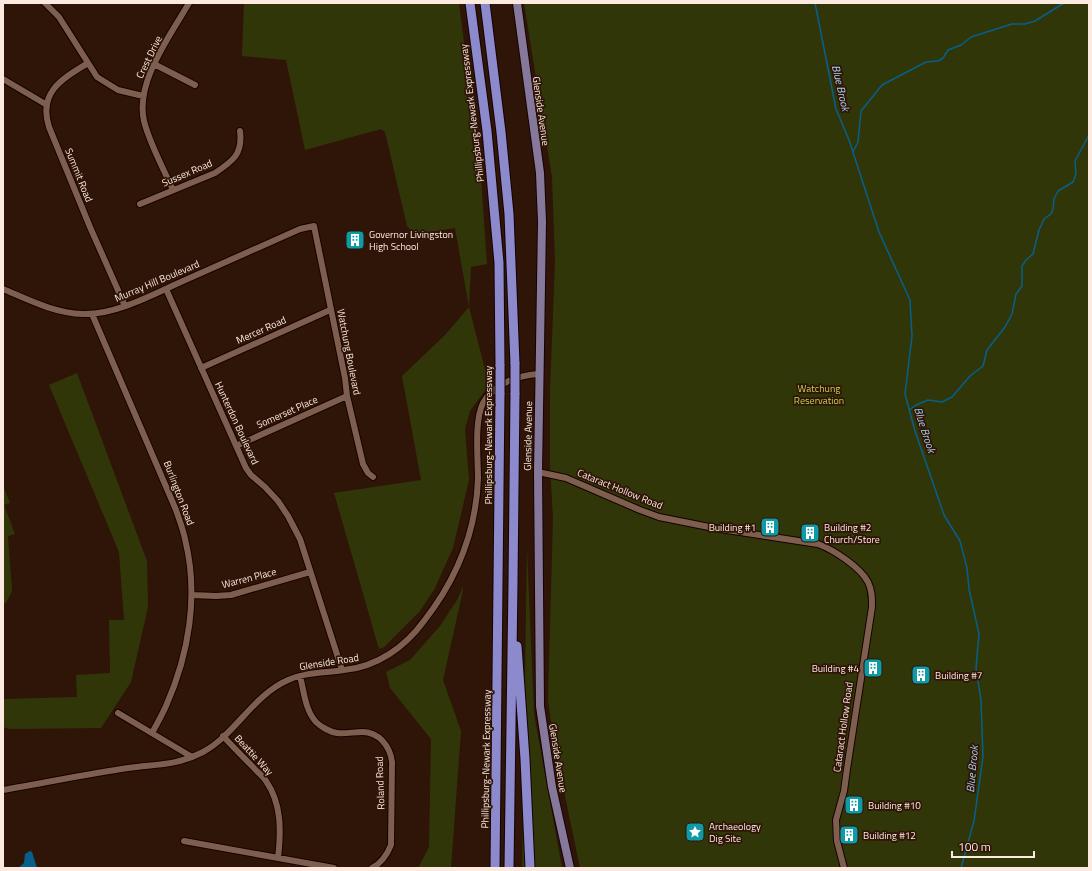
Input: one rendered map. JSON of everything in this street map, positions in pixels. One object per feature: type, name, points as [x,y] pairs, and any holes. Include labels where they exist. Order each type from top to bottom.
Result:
[{"type":"highway","name":"Phillipsburg-Newark Expressway","points":[[470,3],[487,131],[499,263],[500,393],[495,868]]},
{"type":"highway","points":[[485,3],[501,132],[509,214],[515,364],[509,868]]},
{"type":"highway","points":[[513,583],[525,758],[530,868]]},
{"type":"main road","name":"Glenside Avenue","points":[[516,3],[540,172],[542,222],[538,472],[540,706],[552,787],[570,868]]},
{"type":"street","points":[[45,3],[59,17],[97,77],[118,90],[143,96]]},
{"type":"street","name":"Crest Drive","points":[[173,190],[144,124],[142,111],[143,96],[146,81],[154,64],[189,3]]},
{"type":"street","points":[[3,79],[47,105],[52,92],[60,82],[88,63]]},
{"type":"street","points":[[154,64],[195,84]]},
{"type":"street","name":"Summit Road","points":[[47,105],[49,127],[90,227],[125,306]]},
{"type":"street","name":"Sussex Road","points":[[140,204],[215,173],[234,159],[240,147],[240,131]]},
{"type":"street","name":"Murray Hill Boulevard","points":[[3,289],[52,310],[66,313],[92,314],[103,312],[125,306],[300,229],[314,226]]},
{"type":"street","name":"Watchung Boulevard","points":[[314,226],[345,378],[347,396],[363,464],[368,472],[374,477]]},
{"type":"street","name":"Hunterdon Boulevard","points":[[166,289],[236,446],[251,475],[278,501],[300,539],[342,670]]},
{"type":"street","name":"Mercer Road","points":[[201,368],[330,310]]},
{"type":"street","name":"Burlington Road","points":[[92,314],[176,510],[185,539],[190,565],[192,595],[191,617],[187,643],[181,668],[166,708],[152,733]]},
{"type":"street","name":"Glenside Road","points":[[3,790],[130,768],[171,764],[192,757],[204,751],[223,736],[268,692],[289,680],[319,672],[360,667],[388,655],[403,644],[415,633],[436,605],[451,581],[467,545],[472,525],[478,482],[479,421],[484,402],[489,394],[511,380],[531,374],[539,374]]},
{"type":"street","name":"Somerset Place","points":[[236,446],[347,396]]},
{"type":"street","name":"Cataract Hollow Road","points":[[538,472],[566,478],[659,517],[714,528],[818,544],[843,558],[865,577],[872,593],[872,607],[844,791],[836,820],[837,841],[844,868]]},
{"type":"street","name":"Warren Place","points":[[192,595],[231,595],[310,572]]},
{"type":"street","name":"Roland Road","points":[[300,676],[308,709],[318,723],[338,734],[363,732],[373,734],[383,741],[391,755],[391,846],[380,863],[372,868]]},
{"type":"street","points":[[118,713],[192,757]]},
{"type":"street","name":"Beattie Way","points":[[223,736],[266,780],[271,790],[276,802],[279,817],[280,835],[278,858]]},
{"type":"street","points":[[184,841],[334,868]]},
{"type":"green space","points":[[244,3],[459,3],[481,178],[487,264],[471,267],[469,307],[455,228],[417,234],[415,232],[413,233],[407,226],[385,132],[381,129],[305,150],[286,60],[242,56]]},
{"type":"green space","name":"Watchung Reservation","points":[[524,3],[1089,3],[1089,868],[580,868],[554,743],[548,700],[553,518],[550,466],[550,391],[555,261],[552,177]]},
{"type":"green space","points":[[469,307],[489,385],[470,411],[465,429],[469,480],[453,548],[435,588],[420,611],[384,647],[379,649],[334,493],[421,480],[402,376],[445,335]]},
{"type":"green space","points":[[77,373],[147,561],[148,607],[131,682],[101,728],[10,729],[3,727],[3,699],[77,697],[76,675],[110,673],[109,620],[124,620],[119,552],[49,385]]},
{"type":"green space","points":[[3,486],[10,503],[4,505],[15,534],[8,536],[12,591],[6,603],[3,603]]},
{"type":"green space","points":[[527,548],[534,714],[562,868],[522,868]]},
{"type":"green space","points":[[463,587],[443,680],[461,731],[451,868],[418,868],[429,847],[431,739],[390,688],[386,672],[410,660],[440,626],[457,600]]},
{"type":"water","points":[[30,851],[32,852],[37,868],[18,868],[24,863],[25,854]]},
{"type":"waterway","name":"Blue Brook","points":[[815,3],[836,109],[849,140],[879,232],[910,300],[912,336],[905,394],[915,431],[944,515],[960,541],[967,568],[969,589],[979,634],[976,668],[981,700],[983,757],[974,821],[961,868]]},
{"type":"waterway","points":[[853,152],[858,142],[861,111],[882,85],[926,62],[938,61],[943,58],[948,50],[961,45],[971,37],[1012,24],[1025,24],[1035,21],[1064,3]]},
{"type":"waterway","points":[[909,410],[928,400],[942,402],[952,397],[970,376],[983,366],[987,350],[1005,327],[1012,314],[1016,294],[1022,286],[1022,266],[1033,254],[1039,230],[1044,219],[1051,214],[1054,199],[1058,191],[1073,182],[1076,174],[1075,161],[1089,135]]},
{"type":"place","name":"Governor Livingston High School","points":[[355,240]]},
{"type":"place","name":"Building #1","points":[[770,527]]},
{"type":"place","name":"Building #2 Church/Store","points":[[810,533]]},
{"type":"place","name":"Building #4","points":[[873,668]]},
{"type":"place","name":"Building #7","points":[[921,675]]},
{"type":"place","name":"Building #10","points":[[854,805]]},
{"type":"place","name":"Archaeology Dig Site","points":[[695,832]]},
{"type":"place","name":"Building #12","points":[[849,835]]}]
